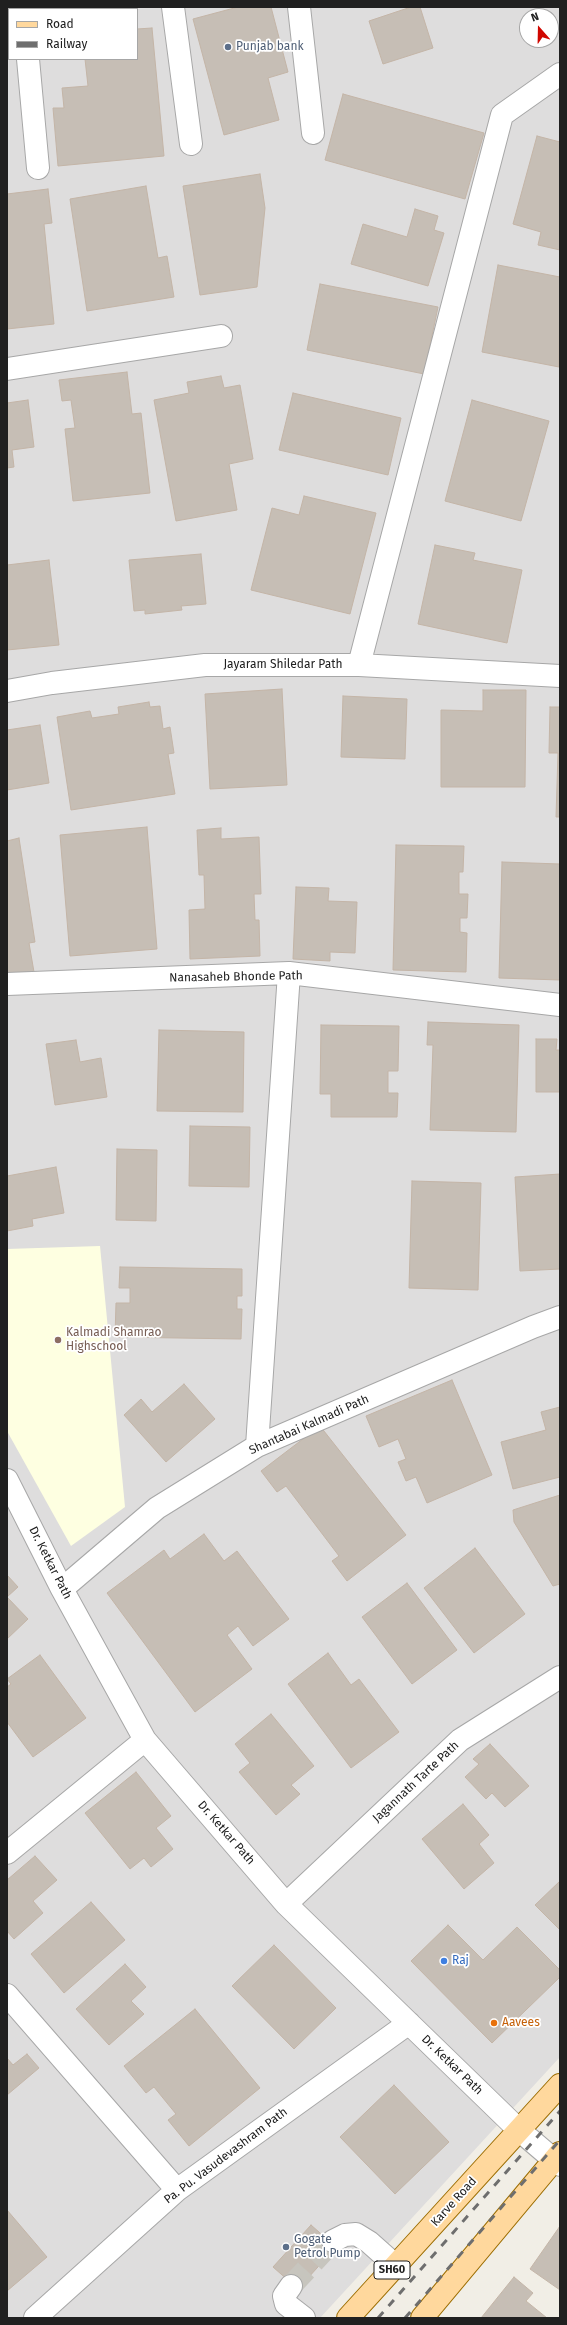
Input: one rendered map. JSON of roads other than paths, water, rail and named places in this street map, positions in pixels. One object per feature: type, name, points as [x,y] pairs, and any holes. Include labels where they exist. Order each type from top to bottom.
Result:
[{"type":"main road","name":"Karve Road","points":[[348,2318],[560,2085]]},
{"type":"main road","points":[[422,2318],[558,2160]]},
{"type":"street","points":[[173,7],[191,144]]},
{"type":"street","points":[[299,7],[313,133]]},
{"type":"street","points":[[28,60],[38,168]]},
{"type":"street","points":[[359,665],[502,115],[560,74]]},
{"type":"street","points":[[7,369],[222,336]]},
{"type":"street","name":"Jayaram Shiledar Path","points":[[7,691],[52,683],[204,665],[359,665],[560,676]]},
{"type":"street","points":[[257,1446],[289,973]]},
{"type":"street","name":"Nanasaheb Bhonde Path","points":[[7,984],[289,973],[560,1005]]},
{"type":"street","name":"Shantabai Kalmadi Path","points":[[62,1589],[157,1508],[257,1446],[533,1327],[560,1317]]},
{"type":"street","name":"Dr. Ketkar Path","points":[[7,1480],[62,1589],[145,1740],[286,1904],[519,2130],[558,2160]]},
{"type":"street","name":"Jagannath Tarte Path","points":[[286,1904],[460,1740],[560,1677]]},
{"type":"street","points":[[7,1853],[145,1740]]},
{"type":"street","points":[[7,1995],[177,2190]]},
{"type":"street","name":"Pa. Pu. Vasudevashram Path","points":[[35,2318],[177,2190],[409,2023]]},
{"type":"street","points":[[333,2241],[345,2235],[356,2234],[369,2242],[396,2266]]},
{"type":"street","points":[[291,2286],[284,2296],[286,2304],[304,2318]]},
{"type":"tunnel","points":[[291,2286],[333,2241]]},
{"type":"railway","points":[[378,2318],[560,2111]]},
{"type":"railway","points":[[405,2318],[560,2140]]},
{"type":"place","name":"Punjab bank","points":[[228,47]]},
{"type":"place","name":"Kalmadi Shamrao Highschool","points":[[58,1340]]},
{"type":"place","name":"Raj","points":[[444,1961]]},
{"type":"place","name":"Aavees","points":[[494,2023]]},
{"type":"place","name":"Gogate Petrol Pump","points":[[286,2247]]}]
